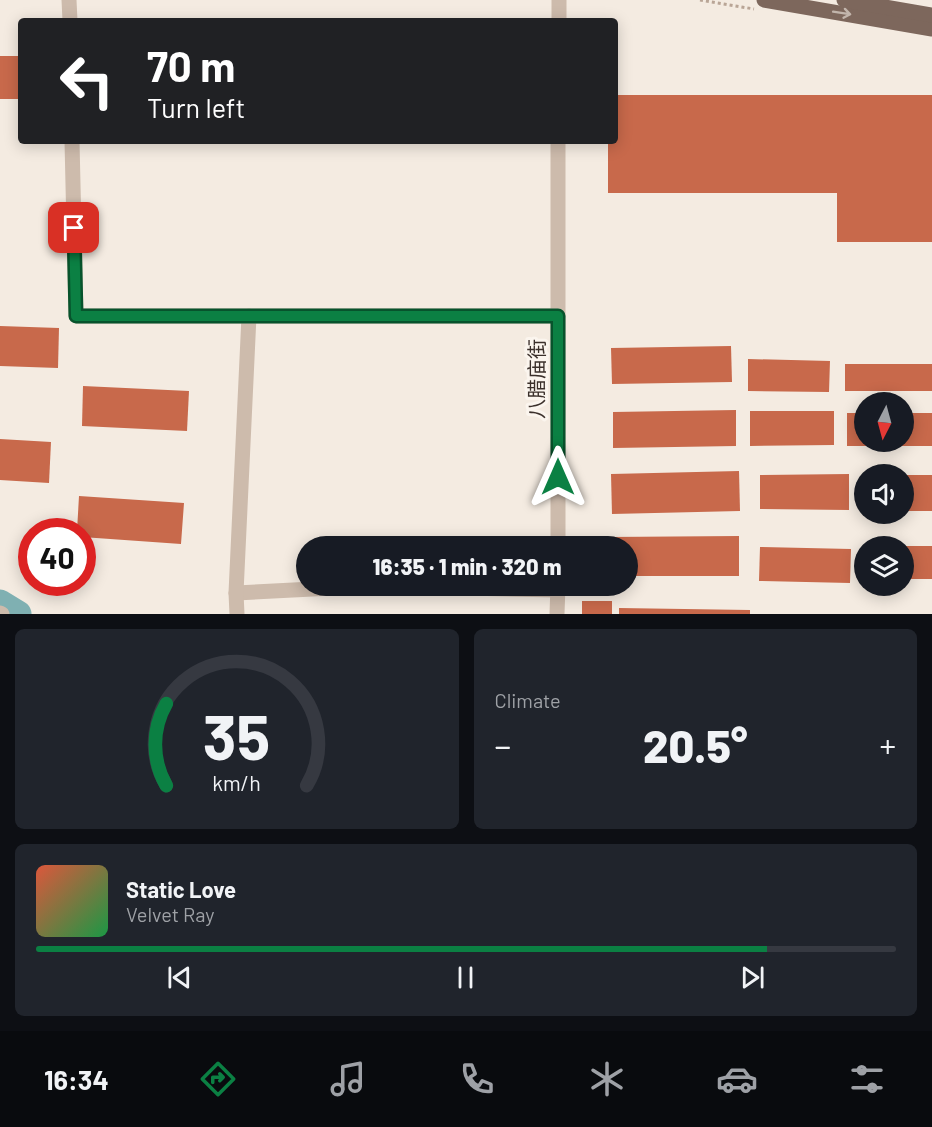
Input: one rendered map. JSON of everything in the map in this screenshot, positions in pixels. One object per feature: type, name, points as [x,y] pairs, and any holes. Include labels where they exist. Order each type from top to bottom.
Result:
[{"type":"main road","points":[[764,0],[932,29]]},
{"type":"main road","points":[[844,0],[932,15]]},
{"type":"street","points":[[69,0],[70,18]]},
{"type":"street","points":[[559,0],[559,18]]},
{"type":"street","points":[[72,144],[76,316],[558,316]]},
{"type":"street","name":"八腊庙街","points":[[558,144],[558,536]]},
{"type":"street","points":[[237,614],[236,593],[249,316]]},
{"type":"street","points":[[236,593],[296,590]]},
{"type":"street","points":[[557,614],[558,596]]},
{"type":"building","points":[[0,56],[18,56],[18,99],[0,99]]},
{"type":"building","points":[[618,95],[932,95],[932,242],[837,242],[837,193],[608,193],[608,144],[618,144]]},
{"type":"building","points":[[0,326],[59,328],[58,368],[0,366]]},
{"type":"building","points":[[731,346],[732,382],[612,384],[611,348]]},
{"type":"building","points":[[748,359],[830,361],[829,392],[748,391]]},
{"type":"building","points":[[845,364],[932,364],[932,391],[845,391]]},
{"type":"building","points":[[83,386],[189,391],[187,431],[82,426]]},
{"type":"building","points":[[736,410],[736,446],[613,448],[613,412]]},
{"type":"building","points":[[750,411],[834,411],[834,445],[750,446]]},
{"type":"building","points":[[847,413],[854,413],[854,446],[847,446]]},
{"type":"building","points":[[914,413],[932,413],[932,446],[914,446]]},
{"type":"building","points":[[0,439],[51,442],[49,483],[0,480]]},
{"type":"building","points":[[739,471],[740,511],[612,514],[611,474]]},
{"type":"building","points":[[849,474],[849,510],[760,509],[760,475]]},
{"type":"building","points":[[914,475],[932,475],[932,511],[914,511]]},
{"type":"building","points":[[79,496],[184,503],[181,544],[96,538],[96,518],[78,518]]},
{"type":"building","points":[[739,536],[739,576],[638,576],[638,537]]},
{"type":"building","points":[[914,546],[932,546],[932,579],[914,579]]},
{"type":"building","points":[[760,547],[851,549],[850,583],[759,581]]},
{"type":"building","points":[[582,601],[612,601],[612,614],[582,614]]},
{"type":"building","points":[[619,608],[750,610],[750,614],[619,614]]},
{"type":"waterway","points":[[0,603],[18,614]]},
{"type":"route","points":[[74,228],[76,316],[558,316],[558,477]]}]
